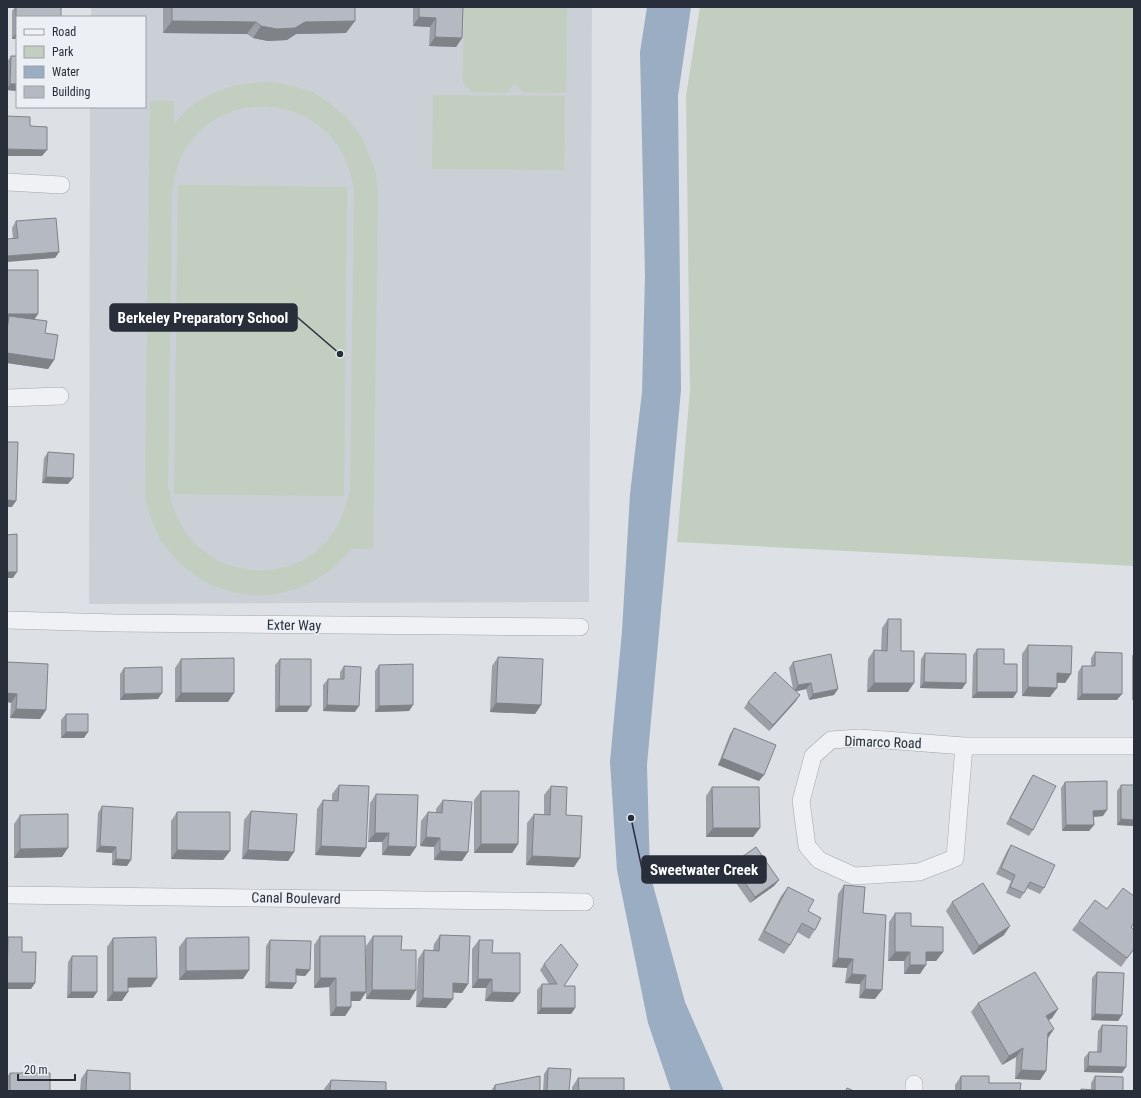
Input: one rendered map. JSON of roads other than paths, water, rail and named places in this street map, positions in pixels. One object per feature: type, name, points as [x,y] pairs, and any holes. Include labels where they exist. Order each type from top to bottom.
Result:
[{"type":"street","points":[[7,182],[61,185]]},
{"type":"street","points":[[7,398],[60,396]]},
{"type":"street","name":"Exter Way","points":[[7,620],[116,623],[580,627]]},
{"type":"street","name":"Dimarco Road","points":[[964,746],[955,858],[919,872],[854,876],[819,860],[807,846],[801,801],[813,756],[831,740],[859,738],[964,746],[1134,746]]},
{"type":"street","name":"Canal Boulevard","points":[[7,895],[585,902]]},
{"type":"water","points":[[647,7],[691,7],[678,96],[681,390],[647,765],[650,874],[685,1002],[724,1091],[671,1091],[648,1023],[617,870],[610,762],[622,631],[630,494],[642,392],[645,276],[640,52]]},
{"type":"place","name":"Berkeley Preparatory School","points":[[340,354]]},
{"type":"place","name":"Sweetwater Creek","points":[[631,818]]}]
